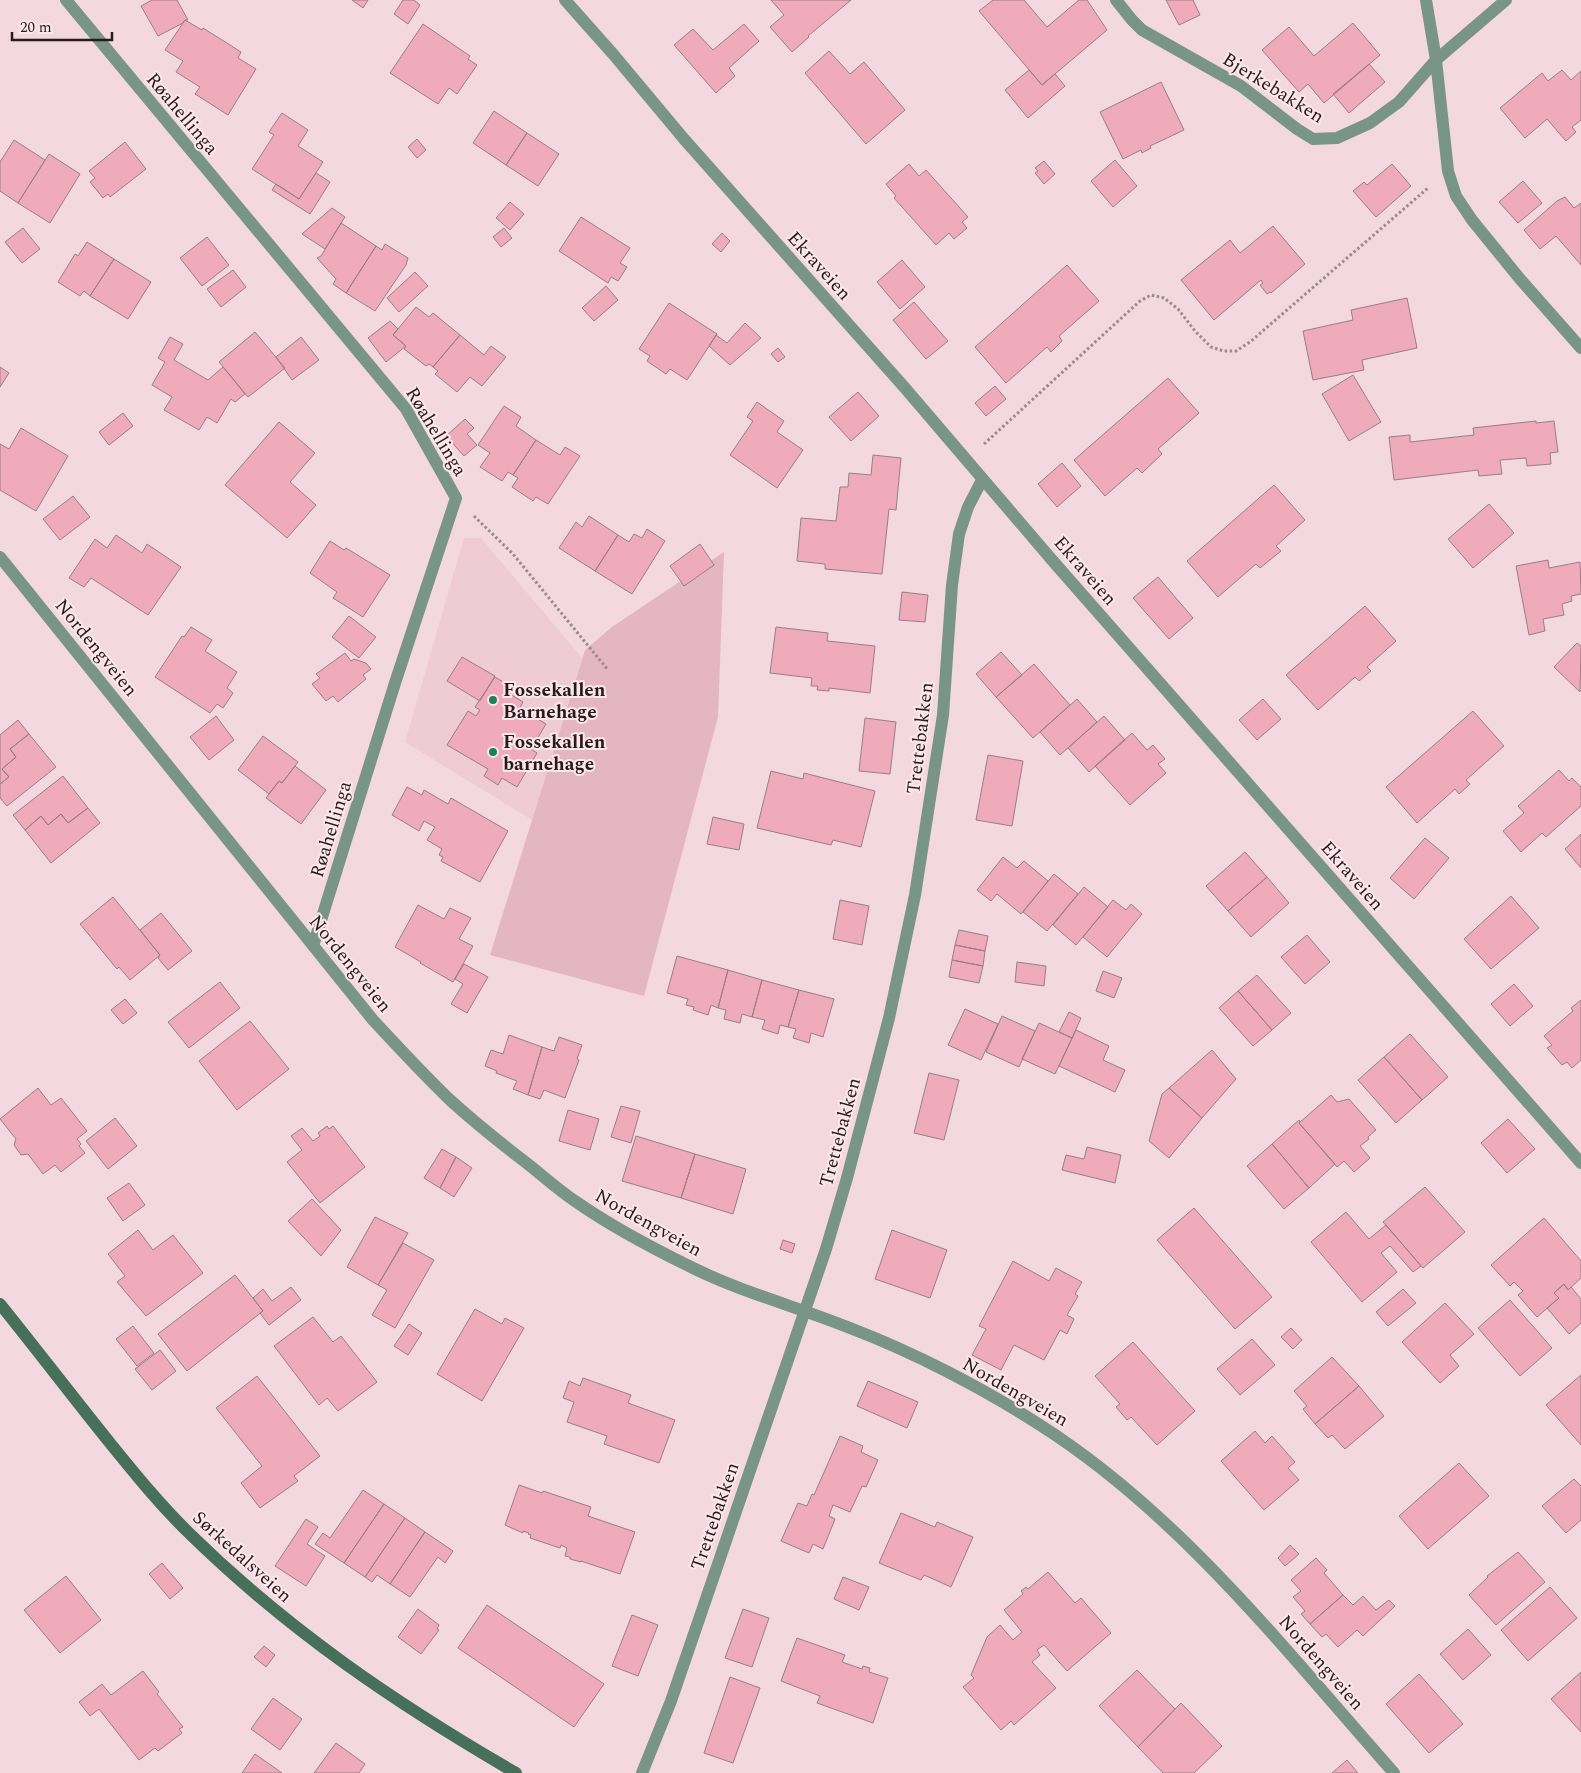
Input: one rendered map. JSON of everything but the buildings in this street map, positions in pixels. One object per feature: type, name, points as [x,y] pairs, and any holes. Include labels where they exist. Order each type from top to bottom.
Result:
[{"type":"main road","name":"Sørkedalsveien","points":[[0,1304],[159,1502],[230,1571],[291,1624],[359,1675],[449,1734],[516,1773]]},
{"type":"street","name":"Røahellinga","points":[[66,0],[406,409],[456,498],[392,693],[313,946]]},
{"type":"street","name":"Ekraveien","points":[[565,0],[684,139],[905,388],[982,480],[1581,1163]]},
{"type":"street","name":"Bjerkebakken","points":[[1116,0],[1142,30],[1241,86],[1313,139],[1337,138],[1370,123],[1399,102],[1436,60],[1506,0]]},
{"type":"street","points":[[1426,0],[1436,60],[1448,171],[1456,196],[1472,220],[1520,279],[1581,348]]},
{"type":"street","name":"Trettebakken","points":[[642,1773],[671,1701],[826,1249],[847,1178],[889,1018],[915,895],[943,715],[952,585],[959,534],[968,507],[982,480]]},
{"type":"street","name":"Nordengveien","points":[[0,557],[373,1020],[439,1089],[486,1131],[572,1199],[612,1225],[693,1268],[735,1287],[849,1327],[902,1350],[1000,1400],[1041,1425],[1091,1461],[1155,1514],[1189,1546],[1226,1584],[1394,1773]]},
{"type":"path","points":[[966,461],[1140,301],[1151,295],[1164,298],[1178,310],[1211,347],[1224,351],[1236,351],[1250,342],[1448,171]]},
{"type":"path","points":[[456,498],[513,554],[608,670]]},
{"type":"shaded area","name":"Fossekallen Barnehage","points":[[464,538],[481,538],[582,658],[532,820],[405,742]]},
{"type":"shaded area","points":[[724,552],[718,717],[644,996],[490,955],[585,650],[612,627]]},
{"type":"place","name":"Fossekallen Barnehage","points":[[493,700]]},
{"type":"place","name":"Fossekallen barnehage","points":[[493,752]]}]
